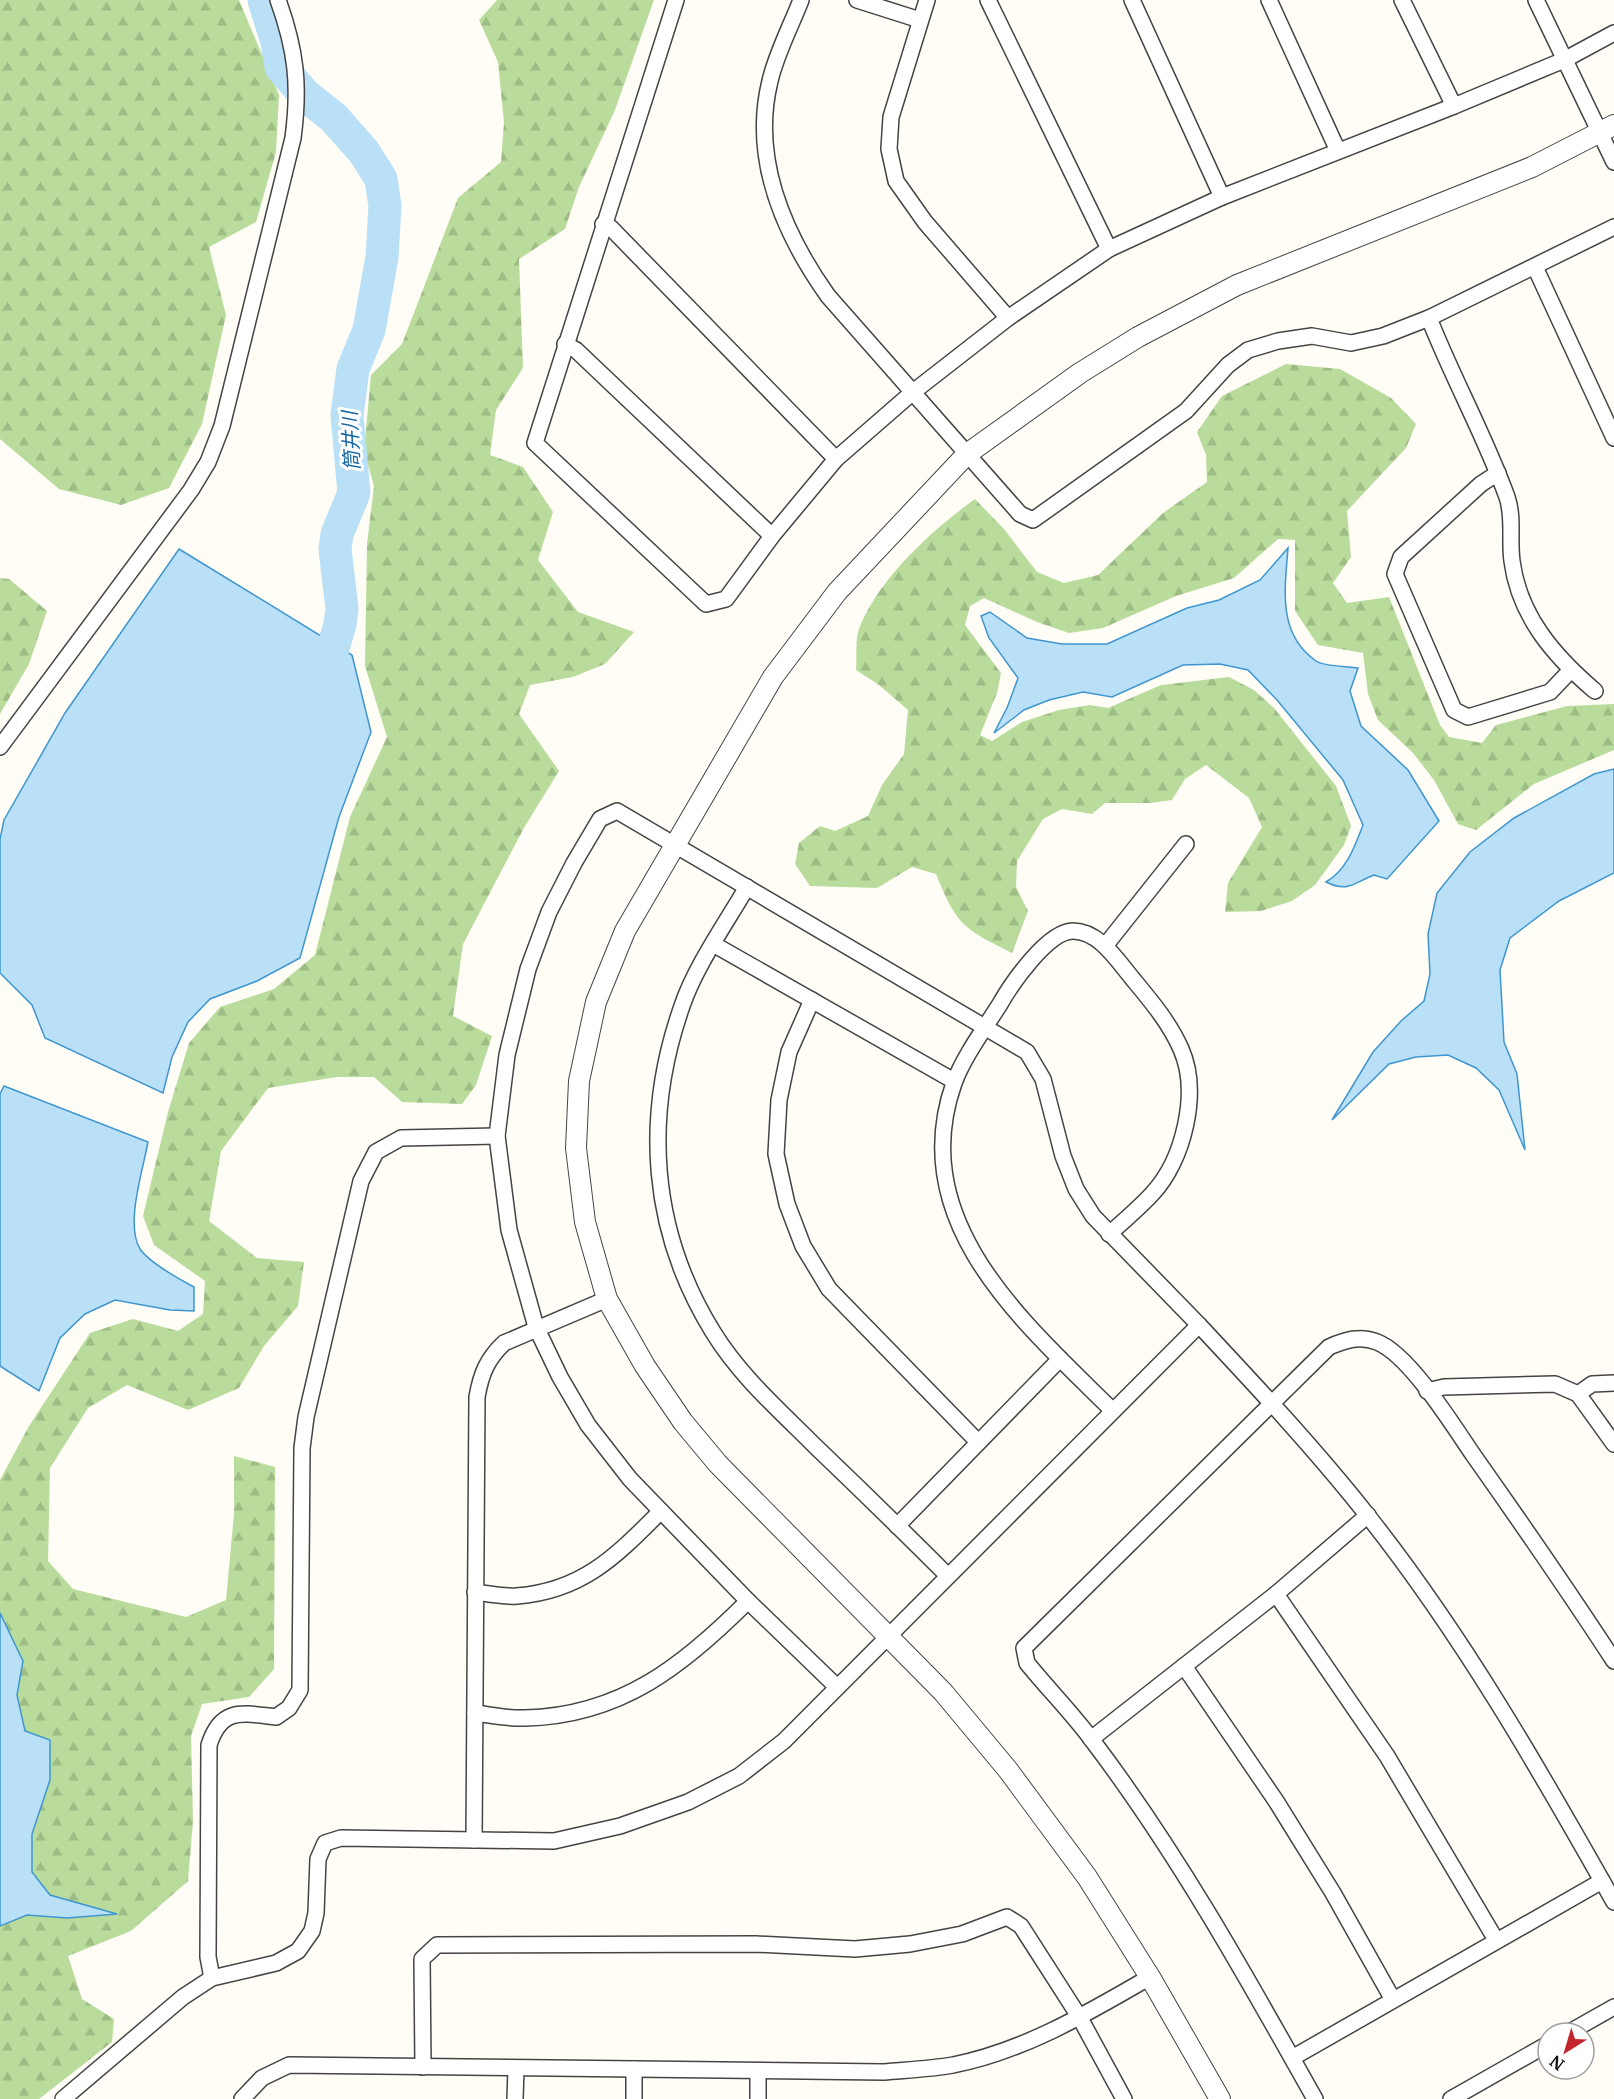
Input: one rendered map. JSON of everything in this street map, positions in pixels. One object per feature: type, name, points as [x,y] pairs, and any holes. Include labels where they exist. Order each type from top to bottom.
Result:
[{"type":"street","points":[[0,747],[191,490],[208,462],[222,426],[293,138],[298,104],[297,65],[292,39],[278,0]]},
{"type":"street","points":[[676,0],[534,443],[706,604],[726,599],[772,536],[836,459],[913,392],[1008,318],[1109,249],[1222,197],[1564,60],[1614,33]]},
{"type":"street","points":[[801,0],[770,81],[764,128],[771,179],[784,223],[802,260],[828,296],[1020,514],[1033,520],[1186,411],[1228,365],[1248,350],[1278,341],[1312,336],[1351,343],[1383,336],[1429,318],[1614,227]]},
{"type":"street","points":[[857,0],[921,20]]},
{"type":"street","points":[[927,0],[891,117],[889,149],[896,181],[925,222],[1008,318]]},
{"type":"street","points":[[988,0],[1109,249]]},
{"type":"street","points":[[1132,0],[1222,197]]},
{"type":"street","points":[[1269,0],[1338,151]]},
{"type":"street","points":[[1402,0],[1454,106]]},
{"type":"street","points":[[1536,0],[1564,60],[1607,128],[1614,162]]},
{"type":"street","points":[[1220,2099],[1150,1977],[1087,1877],[1008,1770],[943,1692],[890,1636],[718,1464],[690,1430],[645,1366],[607,1299],[584,1211],[576,1148],[579,1080],[600,992],[625,931],[773,677],[837,592],[967,454],[1138,337],[1237,285],[1532,167],[1607,128]]},
{"type":"street","points":[[603,224],[610,228],[836,459]]},
{"type":"street","points":[[1535,267],[1614,438]]},
{"type":"street","points":[[1429,318],[1450,371],[1498,473],[1510,506],[1512,561],[1521,600],[1541,636],[1571,670],[1595,691]]},
{"type":"street","points":[[564,344],[576,350],[772,536]]},
{"type":"street","points":[[1498,473],[1481,484],[1401,557],[1395,574],[1454,710],[1468,717],[1550,692],[1571,670]]},
{"type":"street","points":[[837,1687],[748,1601],[630,1479],[588,1425],[560,1377],[536,1327],[509,1230],[497,1136],[507,1055],[528,969],[549,912],[600,819],[617,812],[1027,1052],[1043,1079],[1076,1189],[1093,1216],[1271,1403],[1368,1515],[1483,1679],[1535,1762],[1614,1902]]},
{"type":"street","points":[[1105,946],[1186,844]]},
{"type":"street","points":[[747,887],[713,944],[682,1004],[662,1073],[656,1140],[662,1209],[682,1270],[712,1332],[749,1382],[948,1576]]},
{"type":"street","points":[[1109,1234],[1154,1193],[1173,1164],[1186,1127],[1188,1089],[1182,1052],[1165,1017],[1105,946],[1091,936],[1074,931],[1058,934],[1015,979],[954,1082],[944,1121],[942,1163],[952,1206],[976,1260],[1002,1296],[1060,1359],[1112,1410]]},
{"type":"street","points":[[713,944],[954,1082]]},
{"type":"street","points":[[812,1000],[789,1052],[779,1100],[776,1154],[787,1204],[803,1246],[828,1289],[978,1442]]},
{"type":"street","points":[[212,1978],[208,1957],[209,1745],[213,1733],[226,1717],[244,1713],[276,1717],[289,1708],[300,1690],[302,1448],[306,1417],[361,1181],[376,1152],[401,1138],[497,1136]]},
{"type":"street","points":[[474,1840],[477,1397],[482,1373],[491,1355],[504,1342],[607,1299]]},
{"type":"street","points":[[63,2099],[183,1997],[212,1978],[276,1963],[298,1951],[312,1931],[316,1913],[318,1859],[325,1843],[341,1839],[554,1841],[620,1826],[688,1802],[739,1776],[784,1741],[1199,1325]]},
{"type":"street","points":[[1315,2099],[1216,1926],[1146,1816],[1091,1738],[1027,1663],[1024,1648],[1329,1347],[1352,1338],[1378,1342],[1403,1361],[1427,1391],[1551,1566],[1614,1661]]},
{"type":"street","points":[[897,1526],[1060,1359]]},
{"type":"street","points":[[1578,1394],[1592,1384],[1614,1383]]},
{"type":"street","points":[[1427,1391],[1444,1387],[1555,1384],[1578,1394],[1614,1444]]},
{"type":"street","points":[[475,1592],[516,1596],[551,1590],[583,1579],[615,1557],[661,1511]]},
{"type":"street","points":[[1091,1738],[1276,1594],[1368,1515]]},
{"type":"street","points":[[1276,1594],[1387,1756],[1496,1940]]},
{"type":"street","points":[[475,1713],[525,1718],[572,1713],[614,1701],[658,1679],[705,1644],[748,1601]]},
{"type":"street","points":[[1184,1666],[1276,1801],[1333,1893],[1392,1998]]},
{"type":"street","points":[[1292,2058],[1392,1998],[1602,1881]]},
{"type":"street","points":[[423,2067],[422,1959],[437,1945],[756,1944],[855,1949],[962,1934],[1007,1917],[1021,1926],[1080,2018],[1124,2099]]},
{"type":"street","points":[[242,2099],[262,2078],[289,2065],[884,2072],[953,2065],[1017,2046],[1080,2018],[1150,1977]]},
{"type":"street","points":[[1589,2021],[1614,2007]]},
{"type":"street","points":[[1451,2099],[1536,2051]]},
{"type":"street","points":[[515,2099],[516,2069]]},
{"type":"street","points":[[634,2069],[634,2099]]},
{"type":"street","points":[[758,2070],[758,2099]]},
{"type":"green space","points":[[0,0],[239,0],[279,95],[276,152],[256,222],[209,247],[226,315],[202,424],[169,488],[121,505],[59,489],[0,439]]},
{"type":"green space","points":[[497,0],[654,0],[615,110],[579,187],[565,229],[519,259],[523,368],[496,410],[490,455],[523,467],[553,512],[538,560],[578,612],[634,632],[605,664],[573,677],[530,685],[519,714],[559,771],[525,826],[463,944],[453,1016],[492,1036],[476,1085],[462,1104],[402,1102],[374,1077],[337,1077],[268,1088],[221,1151],[209,1221],[257,1258],[304,1262],[298,1306],[264,1346],[239,1388],[188,1410],[127,1385],[88,1408],[50,1468],[48,1561],[73,1589],[186,1617],[226,1600],[234,1514],[234,1456],[275,1467],[274,1669],[249,1697],[202,1704],[191,1736],[193,1821],[188,1881],[131,1931],[68,1956],[82,1999],[114,2019],[112,2042],[39,2099],[0,2099],[0,1480],[29,1426],[90,1333],[133,1319],[178,1331],[203,1314],[205,1281],[154,1245],[143,1216],[168,1112],[189,1043],[220,1007],[274,989],[315,955],[350,817],[387,737],[365,666],[367,544],[374,486],[364,451],[371,375],[402,344],[458,198],[501,162],[504,123],[498,62],[479,20]]},
{"type":"green space","points":[[1286,364],[1340,369],[1391,398],[1416,424],[1406,448],[1347,511],[1351,557],[1333,583],[1347,603],[1389,597],[1440,725],[1449,737],[1482,743],[1496,725],[1567,706],[1614,704],[1614,750],[1534,784],[1476,830],[1458,824],[1434,780],[1413,753],[1378,720],[1368,694],[1363,653],[1318,645],[1295,611],[1295,540],[1278,539],[1234,578],[1176,596],[1103,628],[1069,633],[1037,622],[984,598],[970,606],[965,625],[1001,673],[997,693],[980,735],[992,741],[1022,722],[1059,710],[1090,705],[1108,708],[1161,685],[1229,677],[1254,690],[1274,708],[1336,786],[1351,826],[1344,845],[1315,885],[1292,901],[1261,911],[1225,912],[1228,883],[1262,827],[1249,798],[1206,765],[1185,779],[1172,800],[1151,803],[1105,803],[1092,814],[1062,809],[1043,819],[1017,861],[1016,887],[1028,911],[1012,953],[963,924],[950,905],[936,874],[912,867],[877,888],[810,886],[795,864],[799,843],[820,826],[835,831],[868,816],[882,785],[904,754],[908,710],[879,685],[856,670],[856,649],[859,629],[868,610],[879,592],[908,557],[941,525],[975,499],[1004,529],[1037,572],[1064,583],[1098,575],[1163,513],[1207,482],[1206,455],[1197,432],[1222,396]]},
{"type":"green space","points":[[0,578],[9,579],[47,611],[29,664],[0,714]]},
{"type":"water","points":[[1288,548],[1286,610],[1295,638],[1303,650],[1320,663],[1358,668],[1350,691],[1361,726],[1408,770],[1439,821],[1387,879],[1374,875],[1345,887],[1326,882],[1345,864],[1363,825],[1343,780],[1277,700],[1248,670],[1220,664],[1183,665],[1112,697],[1083,692],[1049,700],[1024,710],[994,733],[1007,708],[1018,678],[989,638],[981,616],[990,612],[1027,638],[1062,644],[1107,644],[1187,608],[1219,600],[1260,580]]},
{"type":"water","points":[[179,549],[352,655],[371,732],[339,817],[300,958],[257,981],[210,999],[188,1022],[172,1057],[163,1093],[45,1038],[32,1005],[0,973],[0,839],[4,820],[65,713]]},
{"type":"water","points":[[1614,769],[1614,873],[1559,901],[1510,938],[1500,970],[1504,1042],[1517,1074],[1525,1150],[1499,1090],[1476,1068],[1448,1055],[1416,1057],[1389,1064],[1332,1120],[1373,1052],[1401,1021],[1424,1001],[1430,974],[1428,934],[1437,893],[1470,852],[1514,818],[1594,774]]},
{"type":"water","points":[[4,1086],[148,1142],[135,1212],[136,1238],[144,1254],[194,1287],[194,1311],[170,1310],[115,1300],[85,1314],[60,1338],[39,1391],[0,1366],[0,1094]]},
{"type":"water","points":[[0,1613],[23,1661],[17,1695],[25,1731],[50,1740],[50,1780],[32,1834],[32,1872],[50,1895],[117,1914],[67,1918],[27,1915],[0,1926]]},
{"type":"waterway","name":"筒井川","points":[[264,0],[277,42],[281,67],[304,94],[334,118],[364,152],[381,179],[385,206],[382,257],[369,330],[353,369],[347,415],[354,493],[337,534],[335,549],[342,609],[340,624],[330,659],[307,681]]}]
